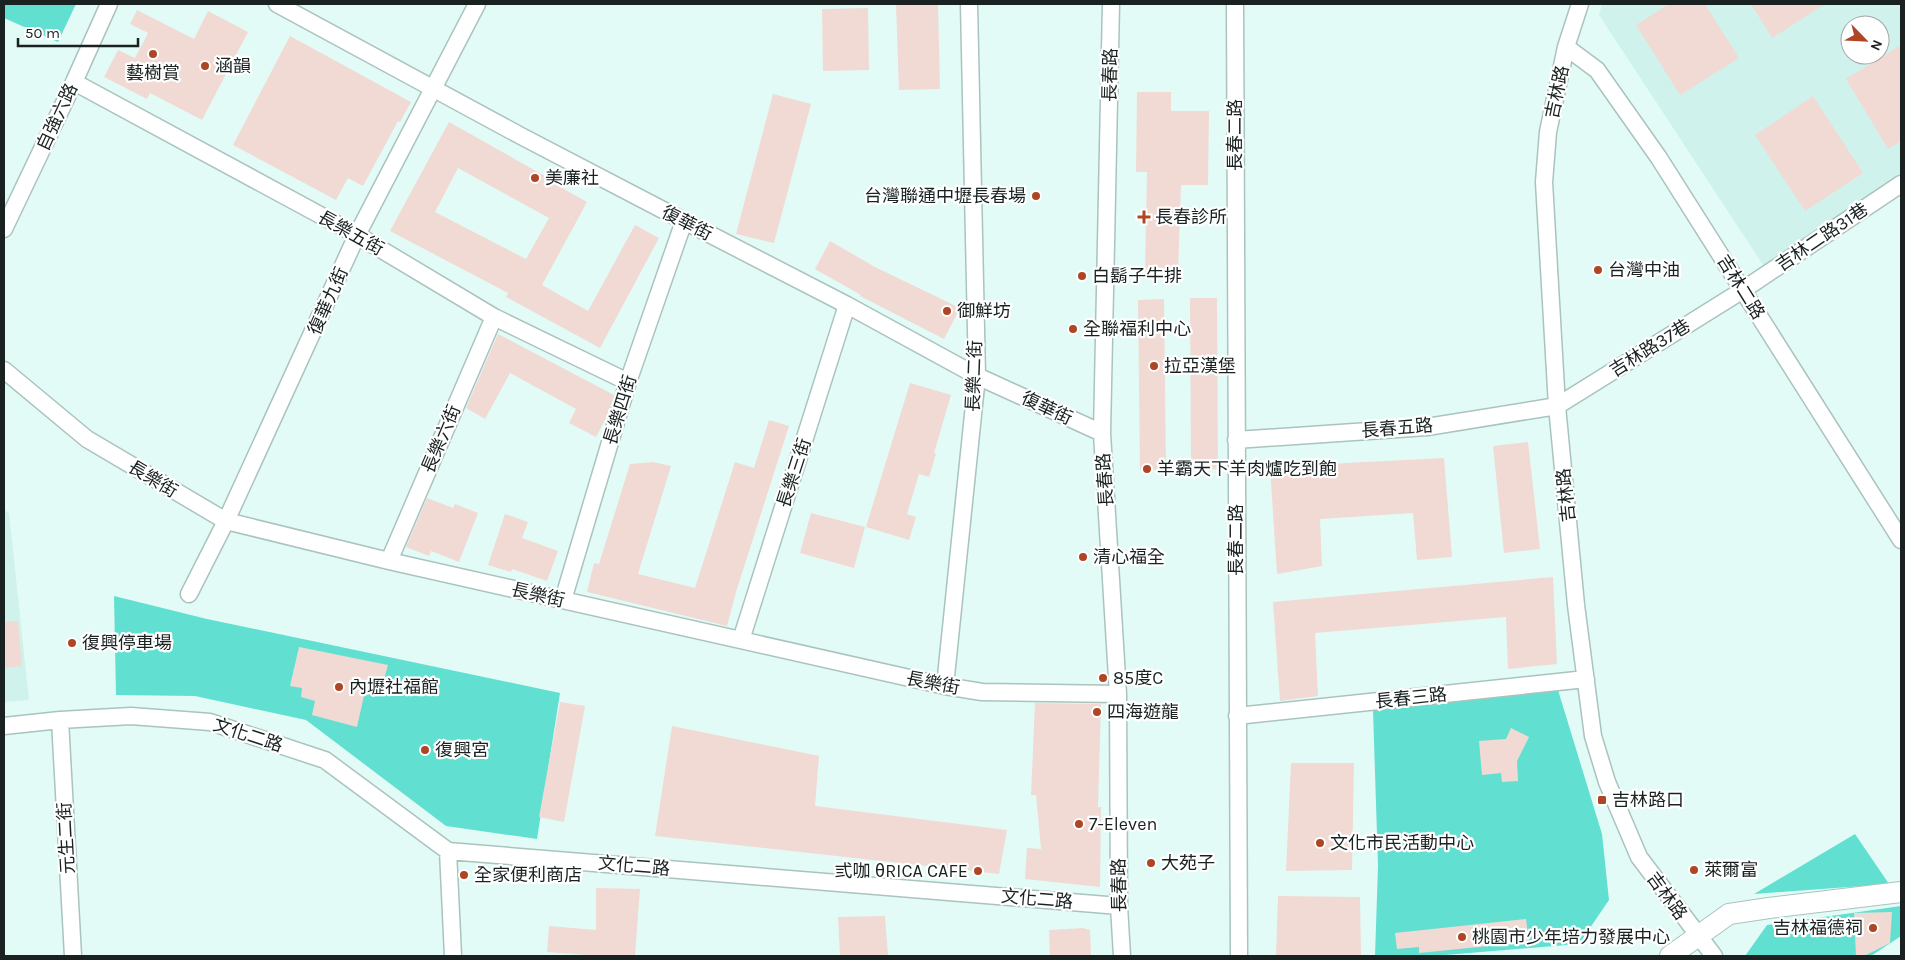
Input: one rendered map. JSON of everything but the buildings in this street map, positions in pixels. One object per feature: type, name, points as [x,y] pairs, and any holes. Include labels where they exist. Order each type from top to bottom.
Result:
[{"type":"street","name":"自強六路","points":[[4,230],[109,4]]},
{"type":"street","name":"復華街","points":[[278,4],[684,221],[847,305],[977,376],[1102,433]]},
{"type":"street","name":"復華九街","points":[[189,594],[226,522],[358,235],[477,4]]},
{"type":"street","name":"長樂二街","points":[[945,686],[977,376],[969,4]]},
{"type":"street","name":"長春路","points":[[1112,4],[1102,433],[1118,694],[1119,906],[1122,956]]},
{"type":"street","name":"長春二路","points":[[1235,4],[1238,956]]},
{"type":"street","name":"吉林路","points":[[1580,4],[1566,47],[1548,132],[1544,182],[1557,406],[1576,605],[1593,736],[1607,782],[1639,858],[1698,938],[1714,956]]},
{"type":"street","name":"吉林二路","points":[[1566,47],[1597,70],[1659,158],[1901,540]]},
{"type":"street","name":"長樂五街","points":[[74,82],[358,235],[494,316],[628,382]]},
{"type":"street","name":"吉林二路31巷","points":[[1743,290],[1901,184]]},
{"type":"street","name":"長樂四街","points":[[563,600],[628,382],[684,221]]},
{"type":"street","name":"吉林路37巷","points":[[1557,406],[1743,290]]},
{"type":"street","name":"長樂三街","points":[[741,640],[847,305]]},
{"type":"street","name":"長樂六街","points":[[389,561],[494,316]]},
{"type":"street","name":"長樂街","points":[[4,370],[87,439],[226,522],[389,561],[945,686],[982,692],[1118,694]]},
{"type":"street","name":"長春五路","points":[[1236,440],[1427,427],[1557,406]]},
{"type":"street","name":"長春三路","points":[[1237,716],[1586,680]]},
{"type":"street","name":"文化二路","points":[[4,726],[60,720],[130,716],[210,722],[324,760],[448,851],[1119,906]]},
{"type":"street","name":"元生二街","points":[[60,720],[73,956]]},
{"type":"street","points":[[448,851],[453,956]]},
{"type":"street","points":[[1670,956],[1698,938],[1729,914],[1901,892]]},
{"type":"shaded area","points":[[4,4],[76,4],[58,42],[4,18]]},
{"type":"shaded area","points":[[1602,4],[1901,4],[1901,190],[1769,274],[1599,15]]},
{"type":"shaded area","points":[[4,510],[9,513],[29,700],[4,702]]},
{"type":"shaded area","points":[[114,596],[207,619],[560,693],[537,839],[446,826],[306,720],[195,696],[116,695]]},
{"type":"shaded area","points":[[1558,690],[1602,834],[1609,900],[1579,944],[1433,956],[1375,956],[1378,866],[1373,710]]},
{"type":"shaded area","points":[[1855,834],[1889,884],[1754,894]]},
{"type":"shaded area","points":[[1901,906],[1901,936],[1871,956],[1745,956],[1767,925]]},
{"type":"place","name":"藝樹賞","points":[[153,54]]},
{"type":"place","name":"涵韻","points":[[205,66]]},
{"type":"place","name":"美廉社","points":[[535,178]]},
{"type":"place","name":"台灣聯通中壢長春場","points":[[1036,196]]},
{"type":"place","name":"長春診所","points":[[1144,217]]},
{"type":"place","name":"台灣中油","points":[[1598,270]]},
{"type":"place","name":"白鬍子牛排","points":[[1082,276]]},
{"type":"place","name":"御鮮坊","points":[[947,311]]},
{"type":"place","name":"全聯福利中心","points":[[1073,329]]},
{"type":"place","name":"拉亞漢堡","points":[[1154,366]]},
{"type":"place","name":"羊霸天下羊肉爐吃到飽","points":[[1147,469]]},
{"type":"place","name":"清心福全","points":[[1083,557]]},
{"type":"place","name":"復興停車場","points":[[72,643]]},
{"type":"place","name":"85度C","points":[[1103,678]]},
{"type":"place","name":"內壢社福館","points":[[339,687]]},
{"type":"place","name":"四海遊龍","points":[[1097,712]]},
{"type":"place","name":"復興宮","points":[[425,750]]},
{"type":"place","name":"吉林路口","points":[[1602,800]]},
{"type":"place","name":"7-Eleven","points":[[1079,824]]},
{"type":"place","name":"文化市民活動中心","points":[[1320,843]]},
{"type":"place","name":"大苑子","points":[[1151,863]]},
{"type":"place","name":"萊爾富","points":[[1694,870]]},
{"type":"place","name":"弎咖 θRICA CAFE","points":[[978,871]]},
{"type":"place","name":"全家便利商店","points":[[464,875]]},
{"type":"place","name":"吉林福德祠","points":[[1873,928]]},
{"type":"place","name":"桃園市少年培力發展中心","points":[[1462,937]]}]
